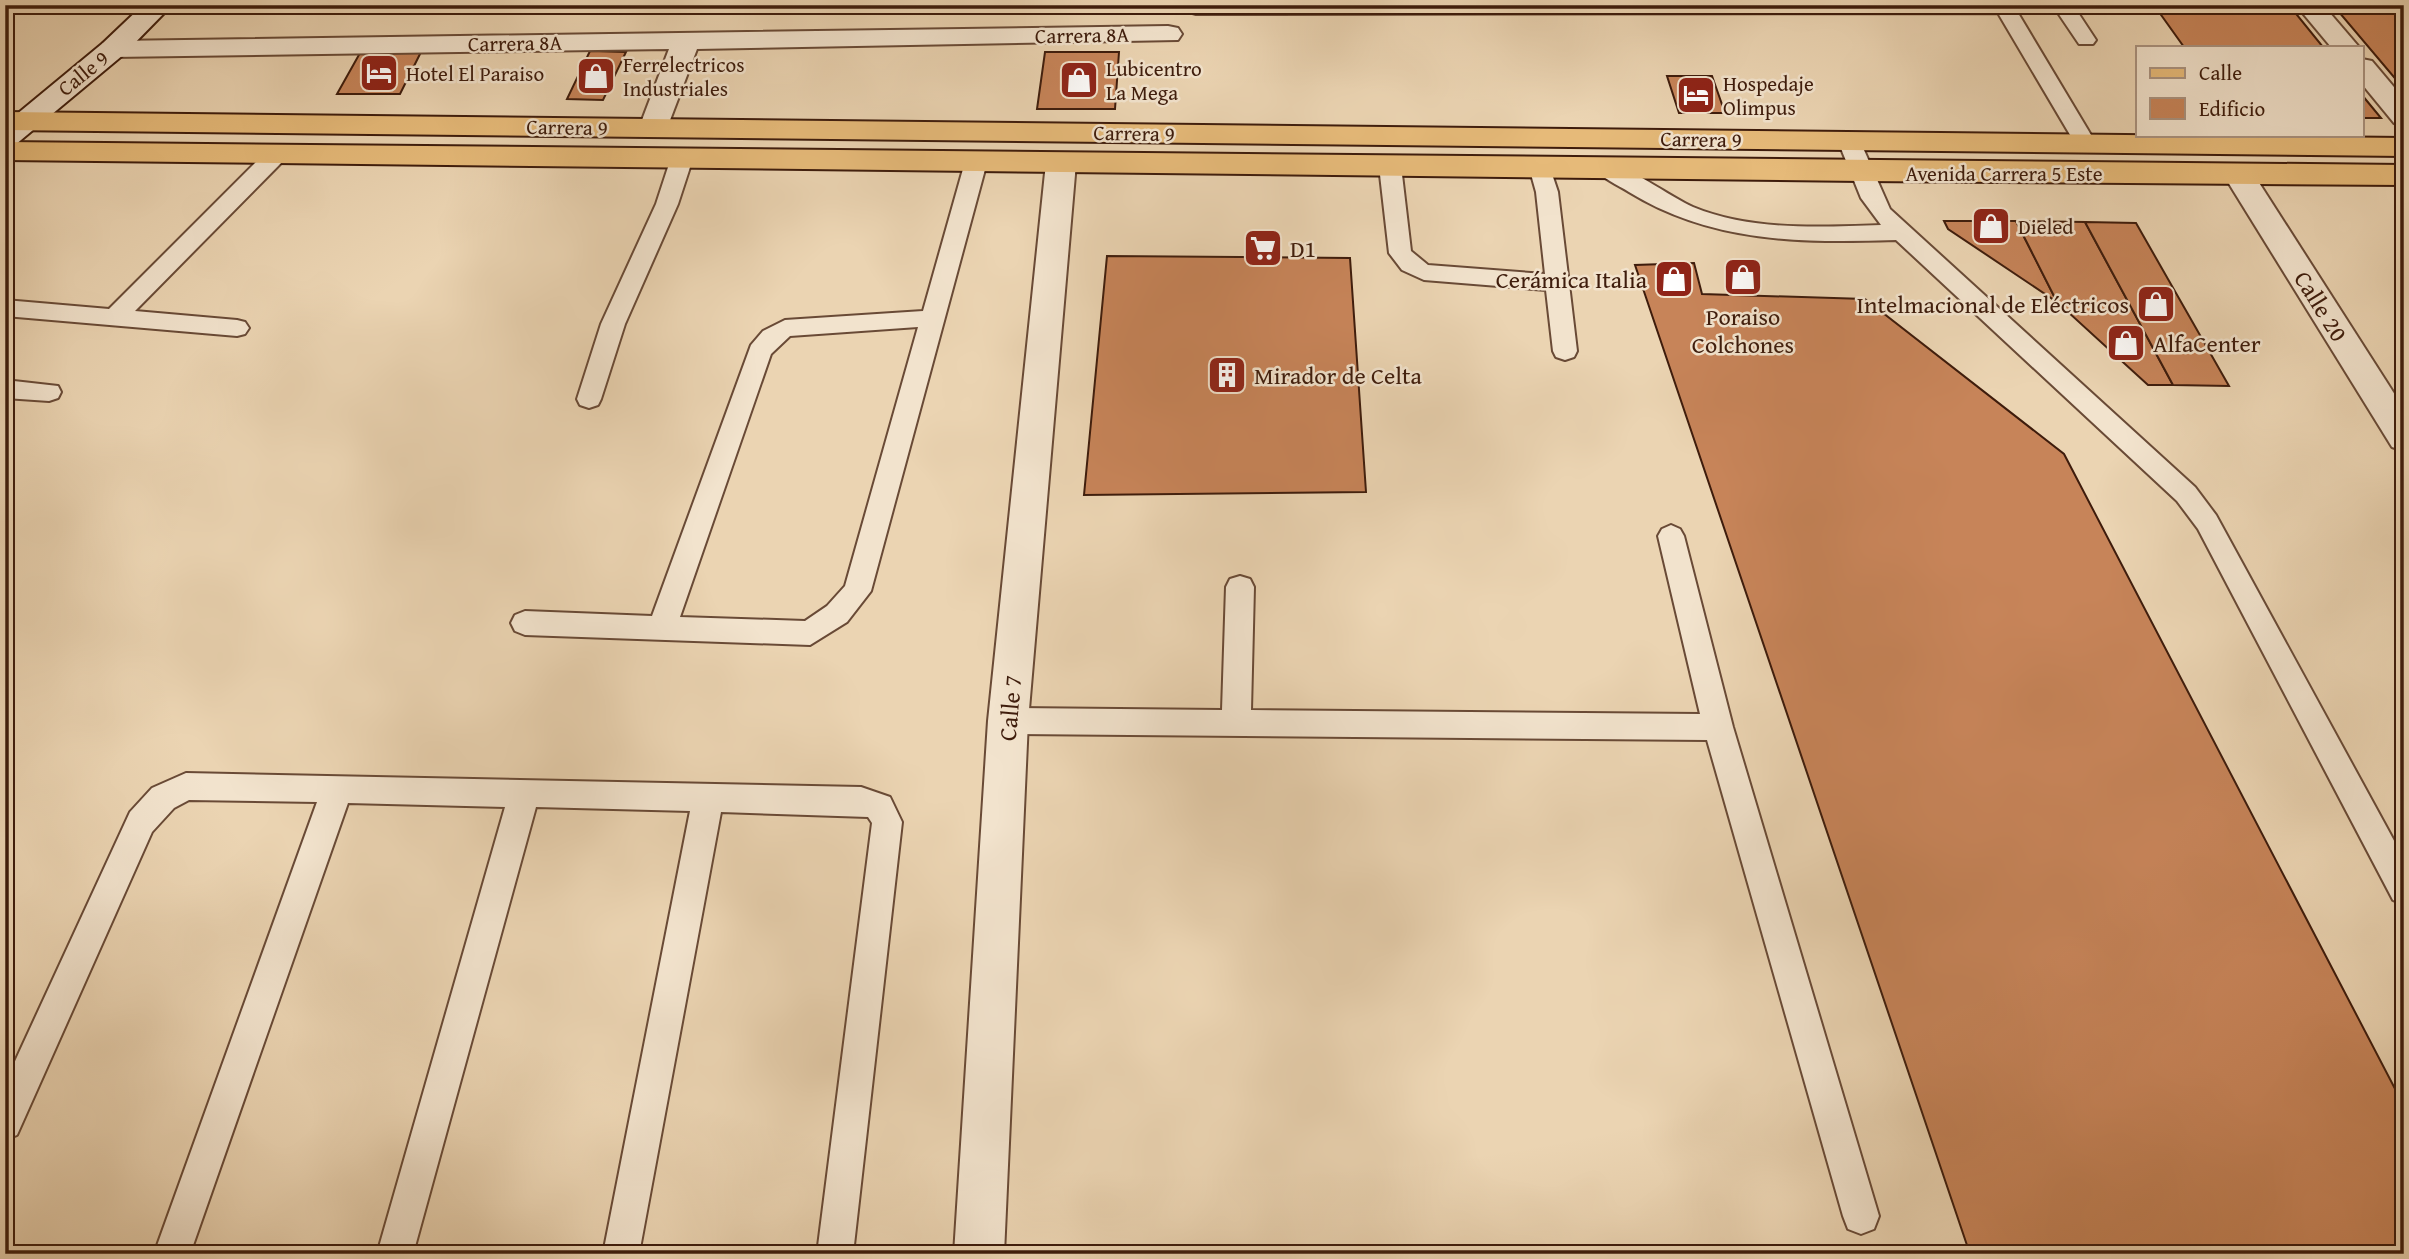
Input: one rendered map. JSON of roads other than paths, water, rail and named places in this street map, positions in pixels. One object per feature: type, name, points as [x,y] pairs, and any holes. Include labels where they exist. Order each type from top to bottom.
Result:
[{"type":"main road","name":"Carrera 9","points":[[12,127],[653,128],[2404,147]]},
{"type":"main road","name":"Carrera 9","points":[[5,151],[976,163],[1605,167]]},
{"type":"main road","name":"Avenida Carrera 5 Este","points":[[1605,167],[1861,172],[2404,175]]},
{"type":"street","name":"Calle 9","points":[[12,127],[113,49],[159,5]]},
{"type":"street","points":[[2309,5],[2344,46]]},
{"type":"street","name":"Carrera 8A","points":[[113,49],[1168,34]]},
{"type":"street","points":[[653,128],[686,41]]},
{"type":"street","points":[[2364,69],[2404,117]]},
{"type":"street","name":"Calle 7","points":[[979,1254],[1008,720],[1061,163]]},
{"type":"street","name":"Calle 20","points":[[2238,174],[2404,438]]},
{"type":"lane","points":[[1196,8],[2063,6],[2086,40]]},
{"type":"lane","points":[[2005,8],[2086,145]]},
{"type":"lane","points":[[1849,141],[1882,214],[2186,494],[2200,513],[2404,890]]},
{"type":"lane","points":[[115,317],[277,154]]},
{"type":"lane","points":[[589,399],[613,324],[667,204],[682,159]]},
{"type":"lane","points":[[525,623],[810,634],[837,614],[857,591],[976,163]]},
{"type":"lane","points":[[1390,166],[1400,253],[1409,265],[1424,272],[1557,283]]},
{"type":"lane","points":[[1540,167],[1547,192],[1565,351]]},
{"type":"lane","points":[[1605,167],[1670,206],[1699,218],[1731,226],[1797,234],[1903,232]]},
{"type":"lane","points":[[5,308],[237,328]]},
{"type":"lane","points":[[662,628],[760,351],[771,337],[785,328],[934,318]]},
{"type":"lane","points":[[5,389],[49,392]]},
{"type":"lane","points":[[1671,536],[1718,727],[1861,1216]]},
{"type":"lane","points":[[1236,722],[1240,587]]},
{"type":"lane","points":[[1008,720],[1718,727]]},
{"type":"lane","points":[[5,1123],[141,822],[163,798],[186,786],[861,801],[879,807],[887,822],[835,1254]]},
{"type":"lane","points":[[172,1254],[338,790]]},
{"type":"lane","points":[[395,1254],[524,795]]},
{"type":"lane","points":[[621,1254],[708,799]]},
{"type":"place","name":"Hotel El Paraiso","points":[[379,73]]},
{"type":"place","name":"Ferrelectricos Industriales","points":[[596,76]]},
{"type":"place","name":"Lubicentro La Mega","points":[[1079,80]]},
{"type":"place","name":"Hospedaje Olimpus","points":[[1696,95]]},
{"type":"place","name":"Dieled","points":[[1991,226]]},
{"type":"place","name":"D1","points":[[1263,248]]},
{"type":"place","name":"Poraiso Colchones","points":[[1743,277]]},
{"type":"place","name":"Cerámica Italia","points":[[1674,279]]},
{"type":"place","name":"Intelmacional de Eléctricos","points":[[2156,304]]},
{"type":"place","name":"AlfaCenter","points":[[2126,343]]},
{"type":"place","name":"Mirador de Celta","points":[[1227,375]]}]
